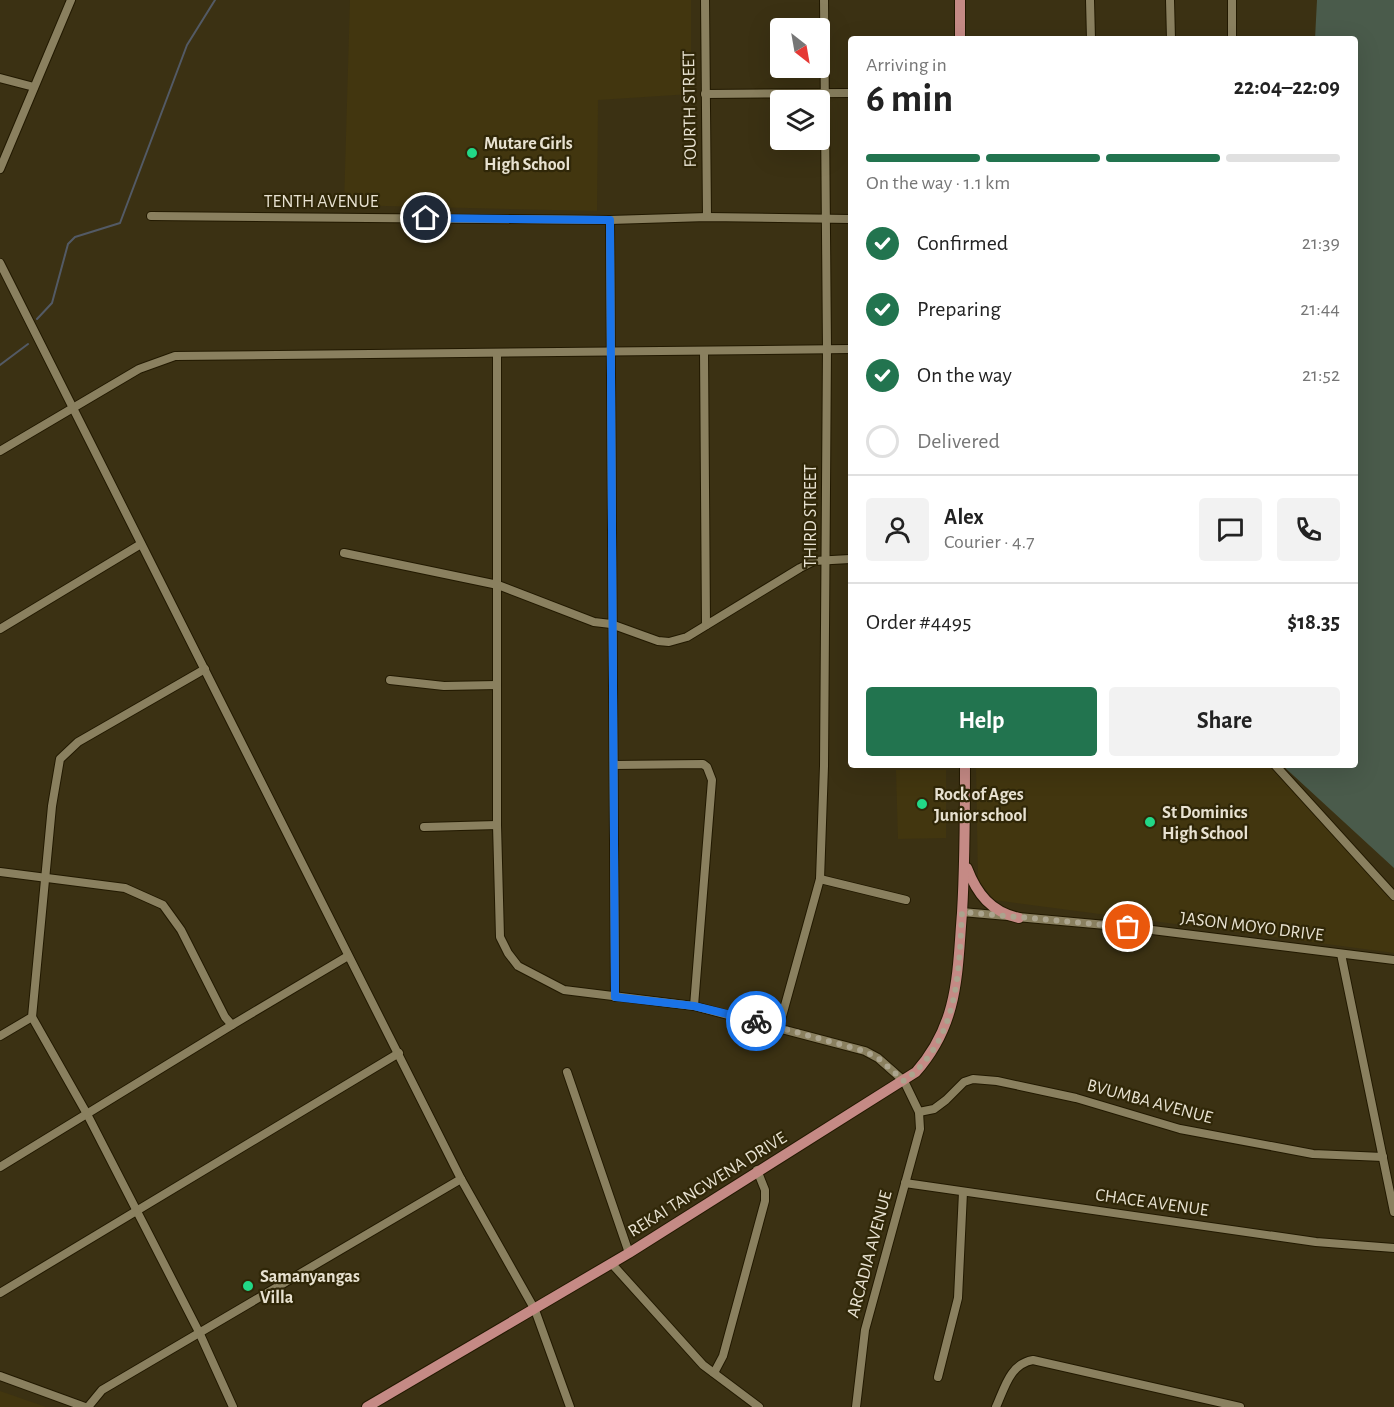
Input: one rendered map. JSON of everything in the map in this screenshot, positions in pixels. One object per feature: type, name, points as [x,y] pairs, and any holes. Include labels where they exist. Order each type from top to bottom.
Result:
[{"type":"main road","points":[[960,0],[960,36]]},
{"type":"main road","name":"REKAI TANGWENA DRIVE","points":[[367,1407],[629,1253],[757,1170],[916,1072],[934,1050],[954,1000],[966,865],[964,768]]},
{"type":"main road","points":[[966,865],[974,886],[990,906],[1007,915],[1019,918]]},
{"type":"street","points":[[0,169],[72,0]]},
{"type":"street","name":"FOURTH STREET","points":[[705,0],[707,217]]},
{"type":"street","name":"THIRD STREET","points":[[824,0],[825,90]]},
{"type":"street","points":[[1090,0],[1090,36]]},
{"type":"street","points":[[1170,0],[1171,36]]},
{"type":"street","points":[[1232,0],[1232,36]]},
{"type":"street","points":[[0,78],[34,87]]},
{"type":"street","points":[[705,94],[770,93]]},
{"type":"street","points":[[830,93],[848,93]]},
{"type":"street","name":"THIRD STREET","points":[[779,1027],[820,879],[824,766],[828,349],[825,150]]},
{"type":"street","name":"TENTH AVENUE","points":[[151,216],[610,220],[707,217],[848,219]]},
{"type":"street","points":[[610,220],[615,997]]},
{"type":"street","points":[[0,263],[461,1179],[535,1310],[570,1407]]},
{"type":"street","points":[[0,451],[139,369],[175,356],[848,350]]},
{"type":"street","points":[[704,351],[706,625]]},
{"type":"street","points":[[496,353],[497,825],[500,937],[508,953],[518,966],[538,979],[564,990],[694,1006],[864,1051],[878,1058],[904,1081],[919,1112]]},
{"type":"street","points":[[0,629],[141,544]]},
{"type":"street","points":[[344,554],[498,585],[594,622],[611,624],[648,638],[669,642],[687,637],[800,568],[826,560],[848,559]]},
{"type":"street","points":[[205,669],[78,742],[60,759],[44,879],[32,1017],[87,1114],[199,1332],[234,1407]]},
{"type":"street","points":[[390,680],[444,686],[497,685]]},
{"type":"street","points":[[614,765],[703,764],[710,772],[712,780],[694,1006]]},
{"type":"street","points":[[1278,768],[1394,896]]},
{"type":"street","points":[[424,828],[497,825]]},
{"type":"street","points":[[0,872],[125,888],[163,905],[181,930],[225,1017],[232,1025]]},
{"type":"street","points":[[820,879],[906,900]]},
{"type":"street","name":"JASON MOYO DRIVE","points":[[962,912],[1128,927],[1394,960]]},
{"type":"street","points":[[1341,954],[1394,1212]]},
{"type":"street","points":[[0,1167],[348,956]]},
{"type":"street","points":[[0,1036],[32,1017]]},
{"type":"street","points":[[0,1293],[399,1053]]},
{"type":"street","points":[[567,1072],[629,1253]]},
{"type":"street","name":"BVUMBA AVENUE","points":[[919,1112],[934,1109],[946,1101],[964,1082],[973,1079],[997,1081],[1076,1098],[1180,1129],[1313,1154],[1383,1157]]},
{"type":"street","name":"ARCADIA AVENUE","points":[[856,1407],[866,1330],[920,1128],[919,1112]]},
{"type":"street","points":[[714,1373],[723,1356],[765,1200],[765,1190],[757,1170]]},
{"type":"street","points":[[0,1376],[87,1407],[102,1390],[461,1179]]},
{"type":"street","name":"CHACE AVENUE","points":[[905,1184],[1316,1242],[1394,1248]]},
{"type":"street","points":[[938,1377],[958,1298],[963,1192]]},
{"type":"street","points":[[612,1263],[676,1337],[714,1373],[759,1407]]},
{"type":"street","points":[[996,1407],[1015,1368],[1021,1362],[1033,1360],[1240,1407]]},
{"type":"shaded area","name":"Mutare Girls High School","points":[[350,0],[691,0],[691,94],[598,100],[597,211],[344,205]]},
{"type":"shaded area","name":"St Dominics High School","points":[[976,768],[1274,768],[1394,900],[1394,953],[994,900],[978,880]]},
{"type":"shaded area","name":"Rock of Ages Junior school","points":[[896,770],[946,770],[946,838],[898,839]]},
{"type":"shaded area","points":[[0,1391],[46,1407],[0,1407]]},
{"type":"green space","points":[[1317,0],[1394,0],[1394,868],[1285,768],[1358,768],[1358,36],[1315,36]]},
{"type":"waterway","points":[[37,319],[52,303],[68,244],[75,237],[120,223],[187,45],[215,0]]},
{"type":"waterway","points":[[0,365],[28,344]]},
{"type":"way so far","points":[[756,1021],[864,1051],[878,1058],[904,1081],[925,1062],[943,1033],[958,979],[962,912],[1128,927]]},
{"type":"place","name":"Mutare Girls High School","points":[[472,153]]},
{"type":"place","name":"Rock of Ages Junior school","points":[[922,804]]},
{"type":"place","name":"St Dominics High School","points":[[1150,822]]},
{"type":"place","name":"Samanyangas Villa","points":[[248,1286]]},
{"type":"route","points":[[426,218],[610,220],[615,997],[694,1006],[756,1021]]}]
